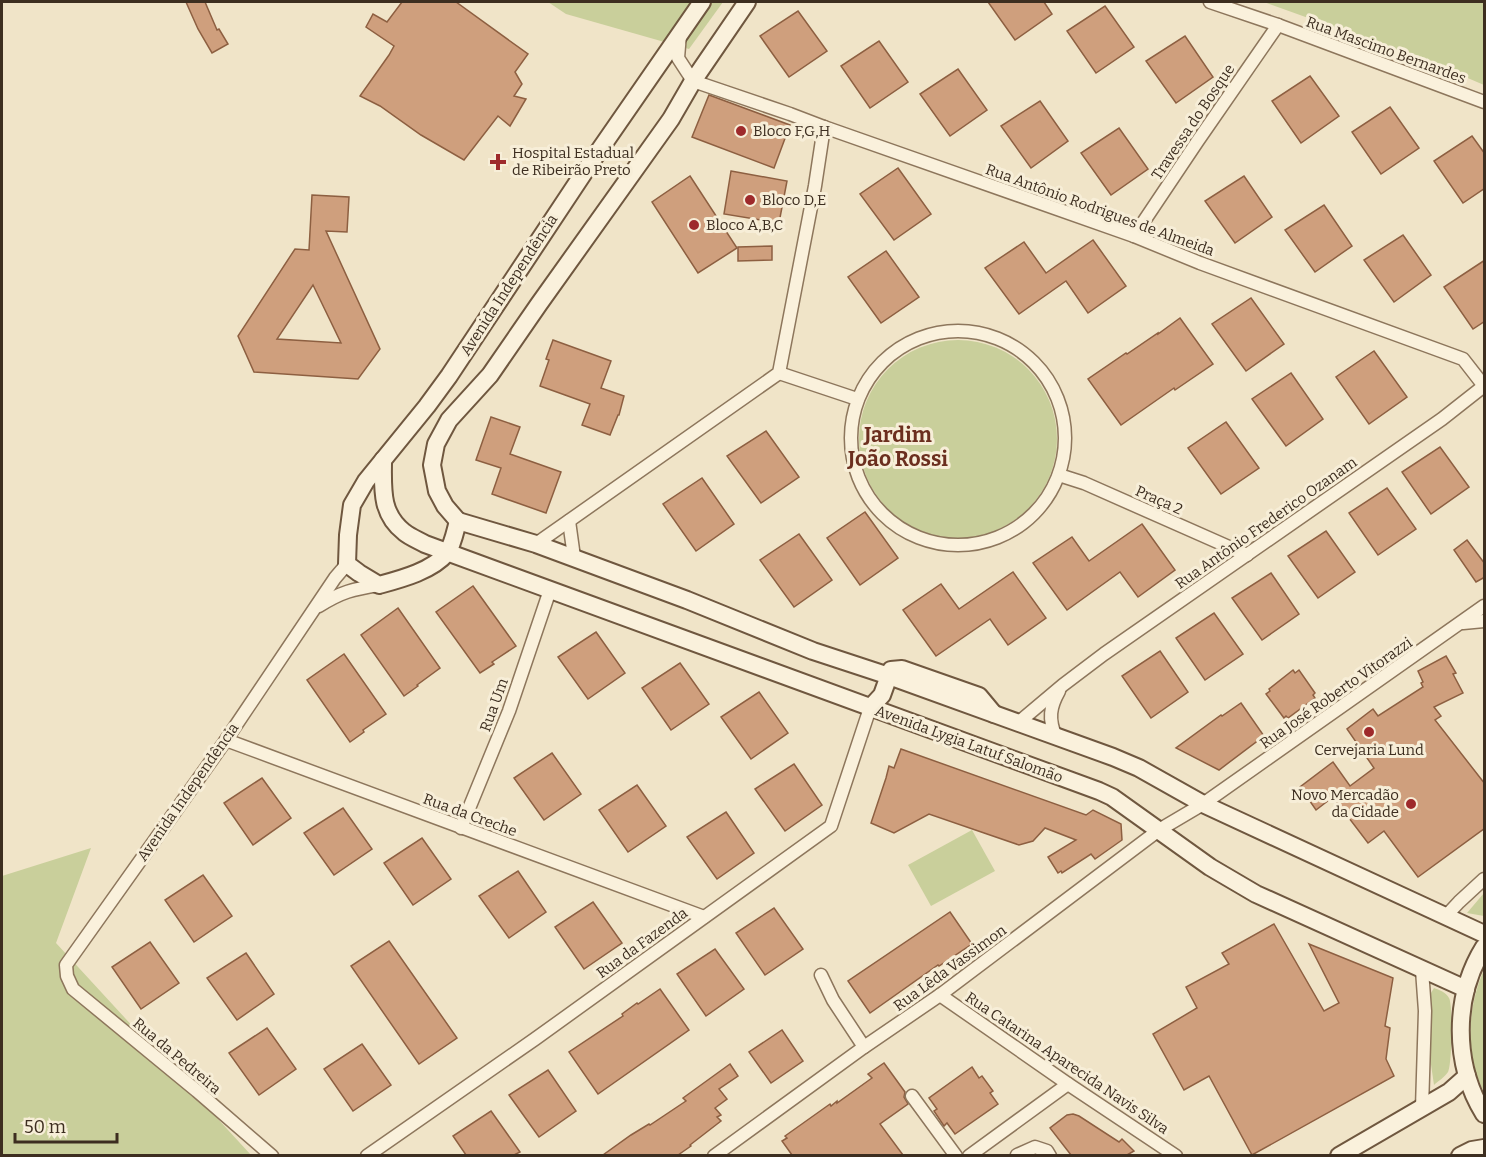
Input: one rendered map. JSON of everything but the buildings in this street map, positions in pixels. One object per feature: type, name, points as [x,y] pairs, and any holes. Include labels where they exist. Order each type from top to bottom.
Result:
[{"type":"main road","name":"Avenida Independência","points":[[347,564],[352,505],[366,481],[428,406],[585,171],[702,2]]},
{"type":"main road","points":[[747,2],[693,81],[671,119],[490,375],[449,420],[436,444],[432,465],[437,491],[445,506],[458,521],[574,557],[813,651],[1113,757],[1139,768],[1203,804],[1485,934]]},
{"type":"main road","points":[[383,460],[383,498],[391,519],[405,533],[447,552]]},
{"type":"main road","points":[[347,564],[379,585],[405,578],[431,566],[447,552],[454,538],[458,521]]},
{"type":"main road","name":"Avenida Lygia Latuf Salomão","points":[[447,552],[1099,791],[1112,797],[1210,867],[1256,894],[1466,989]]},
{"type":"main road","points":[[870,708],[882,695],[889,676]]},
{"type":"main road","points":[[1485,947],[1472,970],[1461,1018],[1462,1047],[1467,1076],[1472,1091],[1485,1114]]},
{"type":"main road","points":[[1339,1155],[1449,1092],[1467,1076]]},
{"type":"main road","points":[[1460,1155],[1485,1148]]},
{"type":"street","name":"Rua Mascimo Bernardes","points":[[1210,2],[1485,102]]},
{"type":"street","name":"Travessa do Bosque","points":[[1134,236],[1278,25]]},
{"type":"street","points":[[680,34],[678,58],[693,81]]},
{"type":"street","name":"Rua Antônio Rodrigues de Almeida","points":[[693,81],[1134,236],[1200,263],[1463,359],[1485,386]]},
{"type":"street","points":[[536,544],[779,373],[824,127]]},
{"type":"street","points":[[963,330],[996,337],[1026,354],[1048,379],[1053,389],[1062,409],[1066,442],[1059,475],[1044,502],[1022,524],[995,538],[965,545],[934,543],[905,532],[881,513],[862,488],[852,460],[850,429],[857,399],[874,370],[899,347],[930,334],[963,330]]},
{"type":"street","points":[[779,373],[857,399]]},
{"type":"street","name":"Rua Antônio Frederico Ozanam","points":[[1018,723],[1063,684],[1104,654],[1442,419],[1485,386]]},
{"type":"street","name":"Praça 2","points":[[1059,475],[1084,483],[1247,555]]},
{"type":"street","points":[[569,521],[574,557]]},
{"type":"street","name":"Avenida Independência","points":[[67,976],[66,965],[226,740],[335,578],[347,564]]},
{"type":"street","name":"Avenida Independência","points":[[315,608],[338,594],[355,588],[379,585]]},
{"type":"street","name":"Rua Um","points":[[461,828],[509,711],[550,590]]},
{"type":"street","name":"Rua José Roberto Vitorazzi","points":[[1203,804],[1485,606]]},
{"type":"street","points":[[1462,623],[1485,621]]},
{"type":"street","points":[[1056,737],[1051,725],[1051,714],[1053,701],[1063,684]]},
{"type":"street","name":"Rua da Fazenda","points":[[367,1155],[535,1039],[831,826],[870,708]]},
{"type":"street","name":"Rua da Creche","points":[[226,740],[704,917]]},
{"type":"street","name":"Rua Lêda Vassimon","points":[[714,1155],[940,995],[1159,830],[1203,804]]},
{"type":"street","points":[[1446,916],[1485,879]]},
{"type":"street","points":[[1422,970],[1425,1011],[1422,1108]]},
{"type":"street","points":[[821,975],[833,1000],[864,1047]]},
{"type":"street","name":"Rua da Pedreira","points":[[67,976],[73,989],[272,1155]]},
{"type":"street","name":"Rua Catarina Aparecida Navis Silva","points":[[940,995],[1068,1084],[1176,1155]]},
{"type":"street","points":[[969,1155],[1068,1084]]},
{"type":"street","points":[[912,1096],[957,1155]]},
{"type":"street","points":[[1017,1155],[1035,1147],[1047,1151],[1050,1155]]},
{"type":"green space","points":[[548,2],[723,2],[689,49],[566,14]]},
{"type":"green space","points":[[1264,2],[1484,2],[1484,85],[1428,61]]},
{"type":"green space","points":[[958,340],[977,342],[996,348],[1013,357],[1028,369],[1040,384],[1049,401],[1055,420],[1057,439],[1055,458],[1049,477],[1040,494],[1028,509],[1013,521],[996,530],[977,536],[958,538],[939,536],[920,530],[903,521],[888,509],[876,494],[867,477],[861,458],[859,439],[861,420],[867,401],[876,384],[888,369],[903,357],[920,348],[939,342]]},
{"type":"green space","points":[[972,830],[995,871],[931,906],[908,865]]},
{"type":"green space","points":[[91,848],[56,943],[251,1155],[2,1156],[2,876]]},
{"type":"green space","points":[[1484,893],[1484,916],[1467,913]]},
{"type":"green space","points":[[1484,970],[1484,1092],[1474,1063],[1470,1031],[1474,1000]]},
{"type":"green space","points":[[1434,988],[1449,998],[1452,1035],[1448,1072],[1434,1085],[1429,1051],[1428,998]]},
{"type":"place","name":"Bloco F,G,H","points":[[741,131]]},
{"type":"place","name":"Hospital Estadual de Ribeirão Preto","points":[[498,162]]},
{"type":"place","name":"Bloco D,E","points":[[750,200]]},
{"type":"place","name":"Bloco A,B,C","points":[[694,225]]},
{"type":"place","name":"Cervejaria Lund","points":[[1369,732]]},
{"type":"place","name":"Novo Mercadão da Cidade","points":[[1411,804]]},
{"type":"district","name":"Jardim João Rossi","points":[[898,447]]}]
